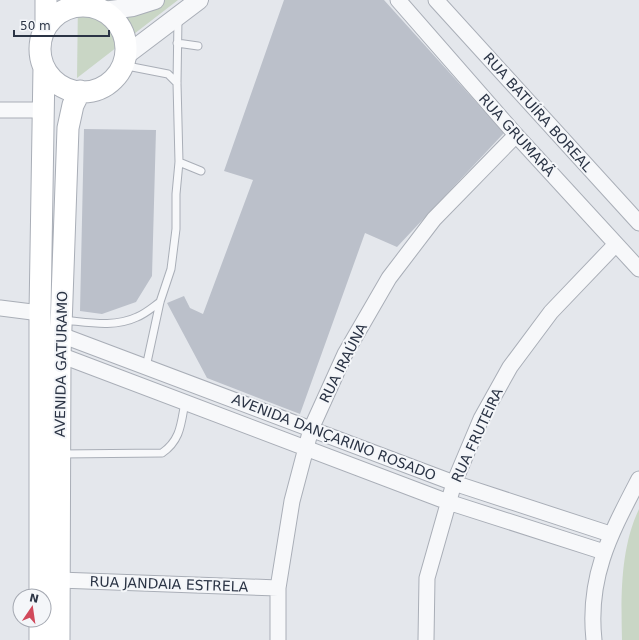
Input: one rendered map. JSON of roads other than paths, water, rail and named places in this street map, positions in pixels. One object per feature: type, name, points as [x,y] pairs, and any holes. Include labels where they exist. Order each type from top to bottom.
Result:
[{"type":"main road","points":[[46,0],[46,26],[40,41],[40,50],[44,67],[49,75],[59,84],[71,90],[80,91],[93,90],[105,85],[118,73],[124,61],[124,39],[121,30],[116,23],[90,6],[77,7],[60,13],[46,26]]},
{"type":"main road","name":"AVENIDA GATURAMO","points":[[40,588],[40,313],[44,67]]},
{"type":"main road","name":"AVENIDA GATURAMO","points":[[59,640],[60,337],[68,128],[73,105],[80,91]]},
{"type":"main road","points":[[40,628],[40,640]]},
{"type":"street","points":[[90,6],[133,7],[155,0]]},
{"type":"street","points":[[124,61],[199,0]]},
{"type":"street","name":"RUA GRUMARÃ","points":[[398,0],[516,135],[639,269]]},
{"type":"street","name":"RUA BATUÍRA BOREAL","points":[[436,0],[639,223]]},
{"type":"street","points":[[0,110],[43,110]]},
{"type":"street","name":"RUA IRAÚNA","points":[[278,640],[278,588],[292,501],[305,447],[311,429],[345,354],[389,278],[434,219],[516,135]]},
{"type":"street","name":"RUA FRUTEIRA","points":[[426,640],[427,578],[454,482],[481,419],[510,367],[551,312],[616,244]]},
{"type":"street","points":[[0,308],[40,313]]},
{"type":"street","name":"AVENIDA DANÇARINO ROSADO","points":[[60,337],[146,367],[454,482],[610,534]]},
{"type":"street","name":"AVENIDA DANÇARINO ROSADO","points":[[60,337],[190,404],[448,502],[604,552]]},
{"type":"street","points":[[190,404],[202,388]]},
{"type":"street","points":[[594,640],[593,603],[604,552],[610,534],[639,479]]},
{"type":"street","name":"RUA JANDAIA ESTRELA","points":[[59,580],[278,588]]},
{"type":"lane","points":[[146,367],[160,302],[171,269],[176,229],[176,194],[179,162],[177,83],[178,16]]},
{"type":"lane","points":[[177,43],[198,46]]},
{"type":"lane","points":[[124,61],[168,74],[177,83]]},
{"type":"lane","points":[[179,162],[201,171]]},
{"type":"lane","points":[[60,337],[103,324],[120,322],[137,317],[160,302]]},
{"type":"lane","points":[[60,454],[162,453],[172,446],[179,434],[190,404]]}]
